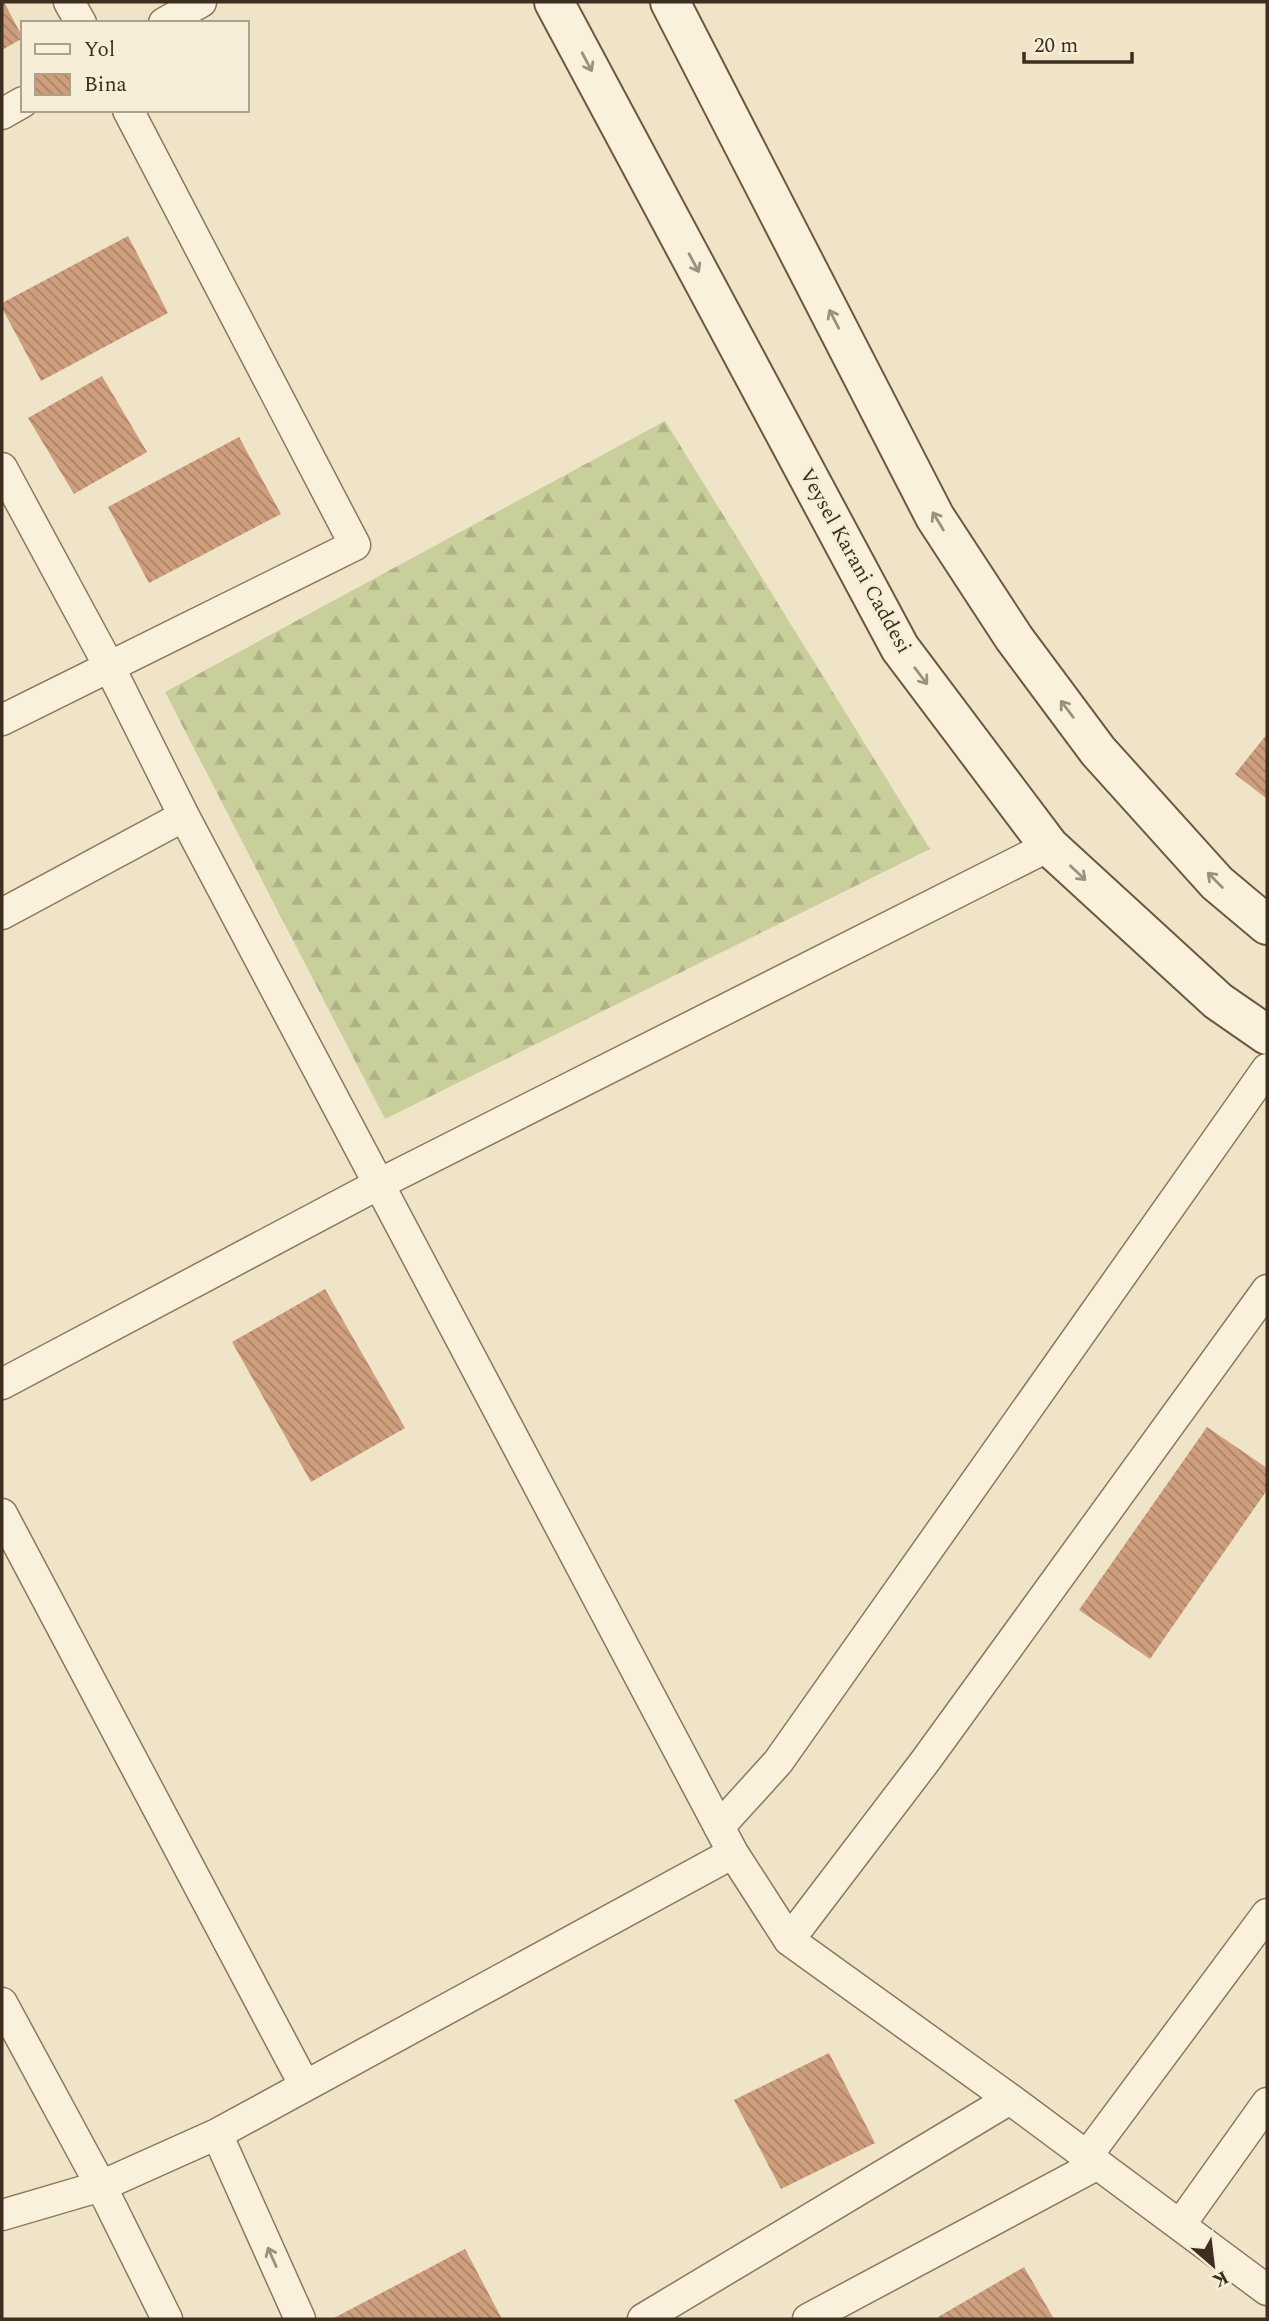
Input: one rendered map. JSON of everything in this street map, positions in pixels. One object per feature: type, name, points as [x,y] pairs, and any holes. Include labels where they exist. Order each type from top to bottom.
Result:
[{"type":"main road","name":"Veysel Karani Caddesi","points":[[554,2],[900,648],[1049,846],[1218,1001],[1267,1035]]},
{"type":"main road","points":[[670,2],[935,517],[1014,638],[1098,751],[1217,883],[1267,925]]},
{"type":"street","points":[[69,2],[80,21]]},
{"type":"street","points":[[168,21],[201,2]]},
{"type":"street","points":[[2,114],[21,103]]},
{"type":"street","points":[[2,720],[355,545],[129,112]]},
{"type":"street","points":[[2,468],[109,666],[184,816],[719,1827],[789,1940],[1010,2099],[1267,2290]]},
{"type":"street","points":[[2,914],[184,816]]},
{"type":"street","points":[[2,1384],[379,1184],[1049,846]]},
{"type":"street","points":[[719,1827],[778,1762],[1267,1069]]},
{"type":"street","points":[[789,1940],[926,1760],[1267,1290]]},
{"type":"street","points":[[2,1514],[305,2086]]},
{"type":"street","points":[[2,2215],[102,2186],[217,2134],[733,1853]]},
{"type":"street","points":[[808,2319],[1093,2160],[1267,1914]]},
{"type":"street","points":[[2,2003],[102,2186],[167,2319]]},
{"type":"street","points":[[643,2319],[1010,2099]]},
{"type":"street","points":[[1180,2225],[1267,2103]]},
{"type":"street","points":[[217,2134],[300,2319]]},
{"type":"green space","points":[[665,421],[930,849],[385,1119],[165,692]]},
{"type":"building","points":[[2,2],[4,2],[21,39],[2,50]]},
{"type":"building","points":[[128,236],[168,313],[41,381],[2,308],[2,303]]},
{"type":"building","points":[[102,376],[147,452],[74,494],[28,418]]},
{"type":"building","points":[[239,437],[281,514],[149,583],[108,507]]},
{"type":"building","points":[[1267,734],[1267,799],[1235,774]]},
{"type":"building","points":[[325,1289],[405,1428],[311,1482],[232,1342]]},
{"type":"building","points":[[1207,1427],[1267,1468],[1267,1490],[1150,1659],[1079,1610]]},
{"type":"building","points":[[829,2053],[875,2143],[781,2189],[734,2100]]},
{"type":"building","points":[[465,2249],[502,2319],[332,2319]]},
{"type":"building","points":[[1024,2267],[1054,2319],[939,2319],[938,2317]]}]
